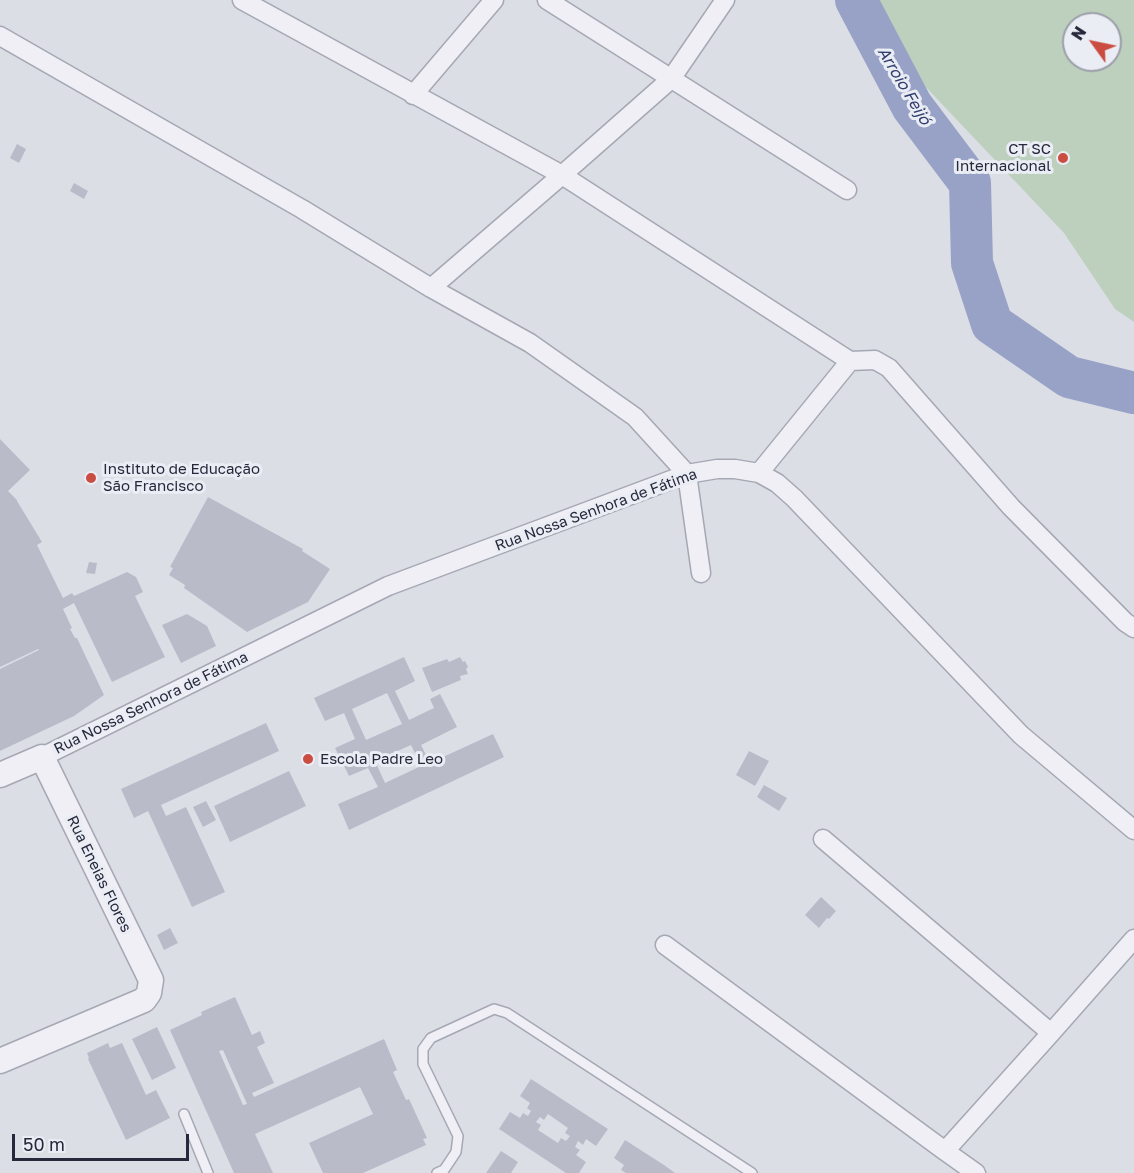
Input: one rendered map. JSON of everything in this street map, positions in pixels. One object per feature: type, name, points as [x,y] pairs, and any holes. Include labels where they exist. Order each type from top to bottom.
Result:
[{"type":"street","points":[[413,95],[495,0]]},
{"type":"street","points":[[547,0],[847,190]]},
{"type":"street","points":[[431,288],[671,79],[725,0]]},
{"type":"street","points":[[248,2],[562,176],[850,362],[875,360],[890,368],[1011,507],[1125,622],[1134,628]]},
{"type":"street","points":[[0,36],[302,209],[431,288],[530,343],[635,417],[687,474],[701,573]]},
{"type":"street","points":[[759,473],[850,362]]},
{"type":"street","name":"Rua Nossa Senhora de Fátima","points":[[0,776],[388,586],[687,474],[717,469],[735,469],[759,473],[777,483],[794,498],[1021,735],[1134,830]]},
{"type":"street","name":"Rua Eneias Flores","points":[[0,1061],[144,1000],[149,993],[151,980],[42,757]]},
{"type":"street","points":[[823,839],[1051,1034]]},
{"type":"street","points":[[945,1151],[1134,939]]},
{"type":"street","points":[[665,945],[976,1173]]},
{"type":"lane","points":[[437,1173],[444,1170],[456,1152],[458,1136],[423,1064],[423,1049],[430,1038],[494,1009],[507,1013],[752,1173]]},
{"type":"lane","points":[[184,1114],[208,1173]]},
{"type":"green space","name":"CT SC Internacional","points":[[878,0],[1134,0],[1134,322],[1115,309],[1064,233],[921,82]]},
{"type":"building","points":[[17,144],[26,149],[19,163],[10,158]]},
{"type":"building","points":[[74,183],[88,191],[84,199],[70,191]]},
{"type":"building","points":[[0,439],[30,470],[8,491],[17,500],[42,542],[37,545],[63,598],[72,593],[74,596],[127,572],[136,577],[143,592],[135,596],[165,657],[112,682],[74,603],[63,609],[72,628],[70,629],[77,638],[104,695],[74,716],[0,751],[0,669],[39,650],[0,667]]},
{"type":"building","points":[[208,497],[303,549],[302,551],[330,569],[308,602],[247,632],[169,575],[173,568],[170,567]]},
{"type":"building","points":[[89,562],[97,563],[95,574],[86,573]]},
{"type":"building","points":[[187,614],[207,626],[216,646],[181,663],[162,625]]},
{"type":"building","points":[[404,657],[415,681],[395,691],[409,720],[434,708],[430,699],[440,694],[457,727],[421,745],[430,763],[493,734],[504,757],[349,830],[338,804],[378,787],[368,768],[349,776],[335,748],[355,739],[344,713],[325,721],[314,698]],"holes":[[[387,693],[402,724],[366,740],[352,709]],[[411,745],[421,766],[385,783],[375,761]]]},
{"type":"building","points":[[460,657],[468,667],[466,669],[468,674],[460,676],[461,680],[432,692],[422,668]]},
{"type":"building","points":[[266,723],[279,751],[161,805],[166,816],[186,807],[225,892],[192,907],[148,811],[134,818],[121,789]]},
{"type":"building","points":[[749,751],[769,761],[755,786],[736,775]]},
{"type":"building","points":[[289,771],[306,806],[230,842],[214,806]]},
{"type":"building","points":[[764,785],[787,798],[779,811],[757,797]]},
{"type":"building","points":[[206,801],[216,820],[203,827],[193,807]]},
{"type":"building","points":[[821,897],[836,911],[819,928],[805,915]]},
{"type":"building","points":[[170,928],[178,943],[164,950],[157,935]]},
{"type":"building","points":[[235,997],[252,1035],[260,1031],[265,1043],[257,1047],[274,1083],[252,1093],[254,1097],[384,1039],[397,1070],[393,1072],[406,1100],[409,1099],[427,1138],[423,1139],[426,1145],[363,1173],[323,1173],[309,1143],[373,1114],[360,1087],[255,1134],[273,1173],[234,1173],[170,1030],[202,1015],[201,1012]],"holes":[[[223,1050],[247,1104],[243,1105],[219,1051]]]},
{"type":"building","points":[[157,1027],[176,1068],[152,1080],[132,1039]]},
{"type":"building","points":[[108,1043],[110,1048],[122,1043],[146,1095],[156,1090],[170,1118],[126,1140],[88,1059],[87,1053]]},
{"type":"building","points":[[531,1079],[608,1129],[596,1146],[586,1139],[583,1145],[578,1141],[575,1147],[580,1150],[576,1155],[586,1162],[579,1173],[566,1173],[499,1129],[510,1112],[520,1118],[523,1113],[528,1116],[531,1111],[527,1108],[530,1103],[520,1096]],"holes":[[[548,1114],[568,1128],[565,1133],[570,1136],[566,1141],[561,1138],[558,1143],[538,1130],[541,1125],[536,1122],[540,1117],[544,1120]]]},
{"type":"building","points":[[625,1140],[675,1173],[626,1173],[621,1170],[624,1165],[614,1158]]},
{"type":"building","points":[[501,1151],[518,1162],[511,1173],[486,1173]]},
{"type":"waterway","name":"Arroio Feijó","points":[[856,0],[912,106],[970,183],[972,263],[992,324],[1069,377],[1134,393]]},
{"type":"place","name":"CT SC Internacional","points":[[1063,158]]},
{"type":"place","name":"Instituto de Educação São Francisco","points":[[91,478]]},
{"type":"place","name":"Escola Padre Leo","points":[[308,759]]}]
